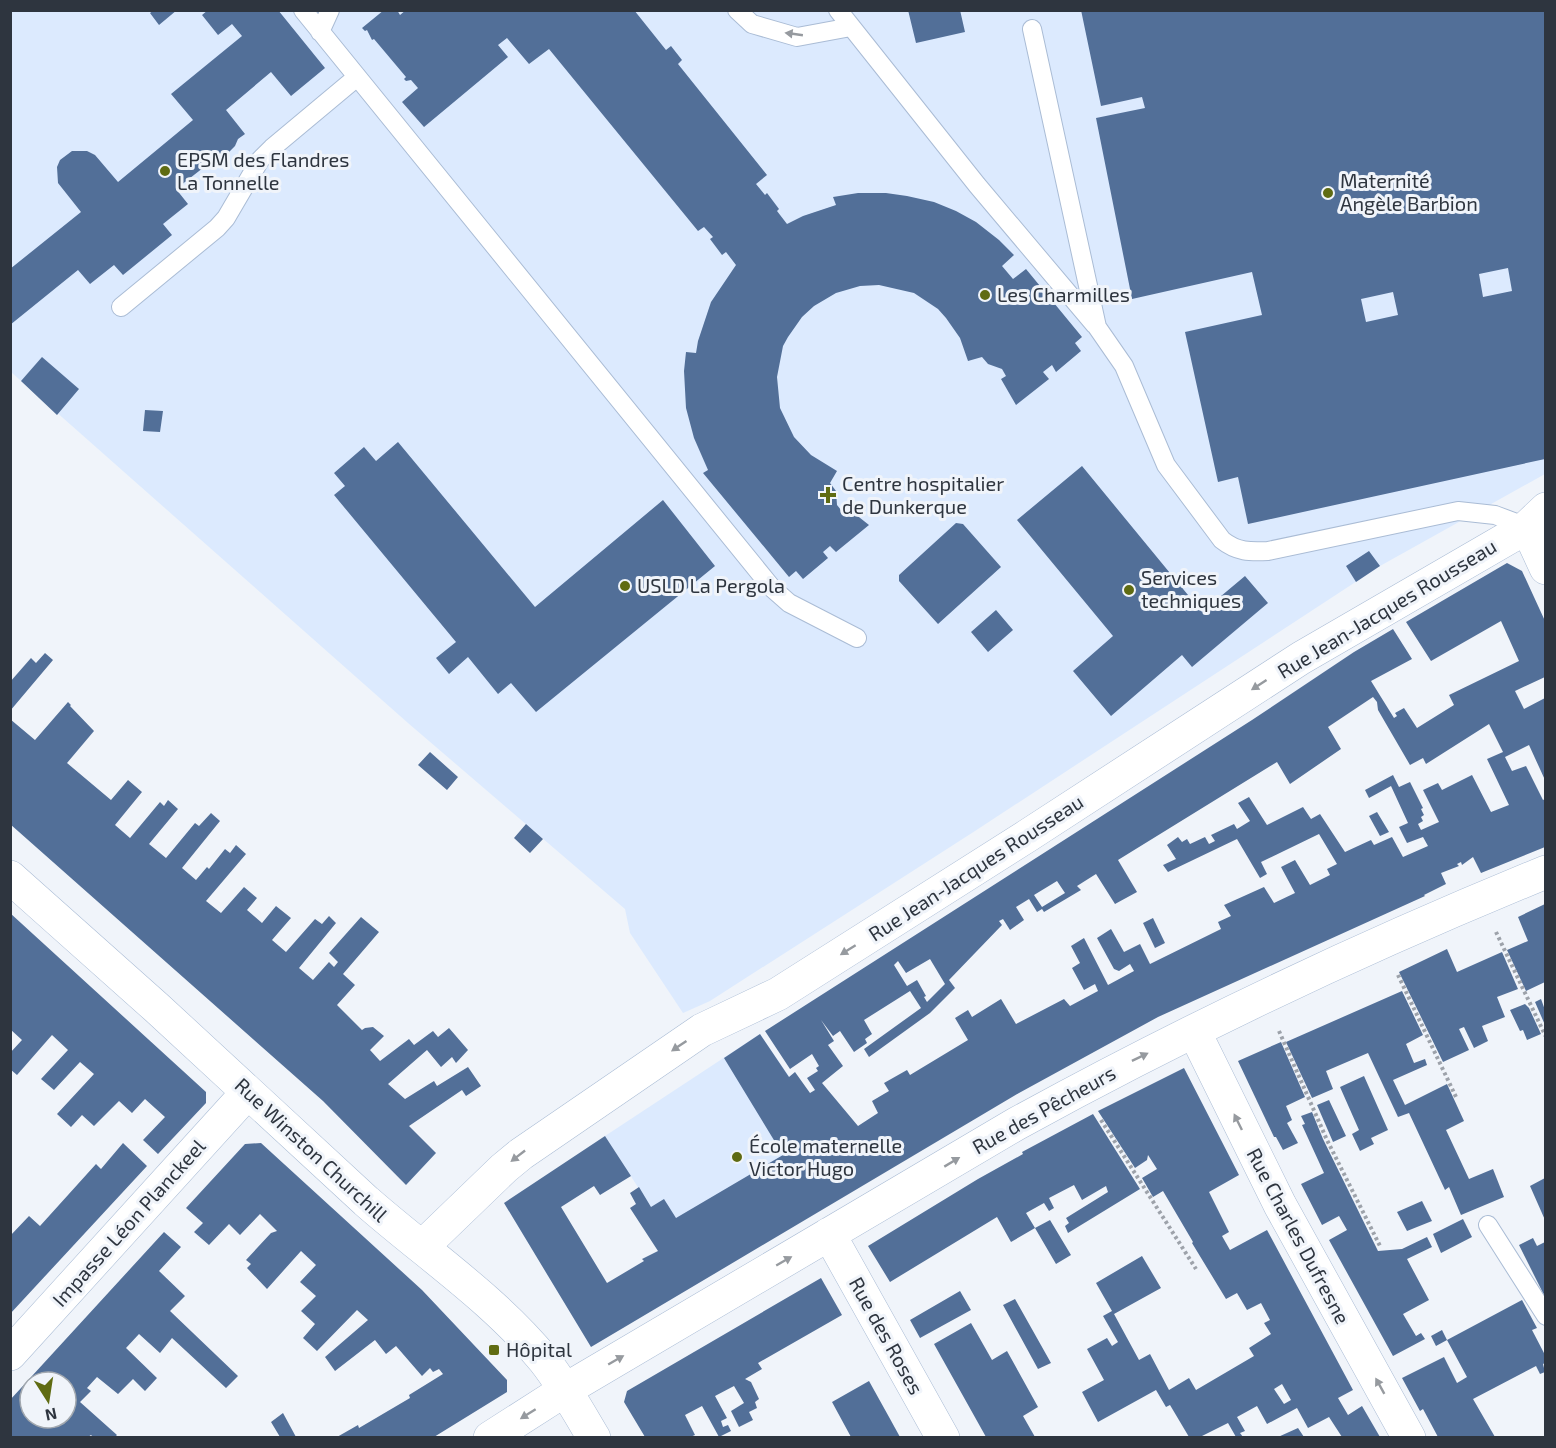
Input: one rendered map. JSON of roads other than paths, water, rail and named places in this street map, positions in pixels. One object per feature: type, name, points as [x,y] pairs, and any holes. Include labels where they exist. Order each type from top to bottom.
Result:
[{"type":"street","points":[[1536,518],[1545,568]]},
{"type":"street","name":"Rue Jean-Jacques Rousseau","points":[[422,1247],[504,1168],[538,1141],[702,1030],[778,994],[1301,658],[1536,518]]},
{"type":"street","name":"Rue des Pêcheurs","points":[[490,1437],[829,1234],[1081,1088],[1194,1031],[1383,942],[1481,898],[1545,873]]},
{"type":"street","name":"Rue Winston Churchill","points":[[10,877],[249,1092],[366,1201],[441,1261],[511,1326],[543,1359],[594,1437]]},
{"type":"street","name":"Rue Charles Dufresne","points":[[1194,1031],[1280,1205],[1408,1437]]},
{"type":"street","name":"Impasse Léon Planckeel","points":[[10,1354],[249,1092]]},
{"type":"street","name":"Rue des Roses","points":[[829,1234],[943,1437]]},
{"type":"lane","points":[[303,10],[772,588],[789,603],[857,639]]},
{"type":"lane","points":[[320,32],[330,10]]},
{"type":"lane","points":[[737,10],[752,24],[797,37],[851,27]]},
{"type":"lane","points":[[838,10],[977,185],[1097,327],[1124,366],[1166,465],[1222,540],[1231,547],[1242,551],[1268,551],[1458,511],[1536,518]]},
{"type":"lane","points":[[1032,29],[1097,327]]},
{"type":"lane","points":[[122,308],[210,236],[226,218],[260,160],[357,77]]},
{"type":"lane","points":[[1488,1225],[1545,1316]]},
{"type":"place","name":"EPSM des Flandres La Tonnelle","points":[[165,171]]},
{"type":"place","name":"Maternité Angèle Barbion","points":[[1328,193]]},
{"type":"place","name":"Les Charmilles","points":[[985,295]]},
{"type":"place","name":"Centre hospitalier de Dunkerque","points":[[828,495]]},
{"type":"place","name":"USLD La Pergola","points":[[625,586]]},
{"type":"place","name":"Services techniques","points":[[1129,590]]},
{"type":"place","name":"École maternelle Victor Hugo","points":[[737,1157]]},
{"type":"place","name":"Hôpital","points":[[494,1350]]}]
